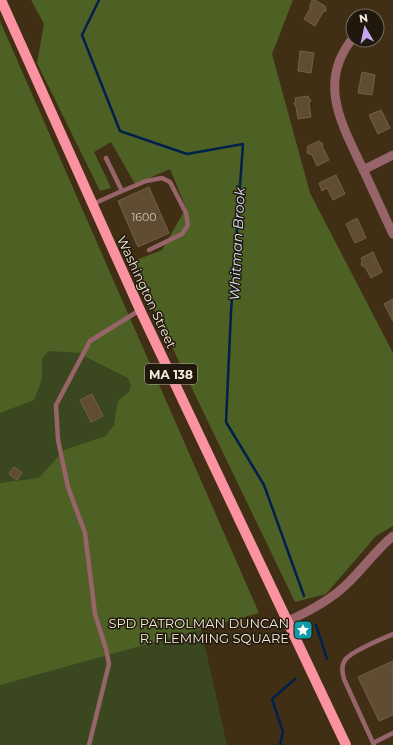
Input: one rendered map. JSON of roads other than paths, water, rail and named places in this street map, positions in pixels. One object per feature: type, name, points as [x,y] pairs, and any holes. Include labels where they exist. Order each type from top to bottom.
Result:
[{"type":"main road","name":"Washington Street","points":[[1,0],[140,310],[346,745]]},
{"type":"street","points":[[345,47],[339,59],[335,86],[335,99],[340,120],[393,234]]},
{"type":"street","points":[[363,170],[393,155]]},
{"type":"street","points":[[288,621],[323,603],[337,593],[350,582],[379,548],[393,536]]},
{"type":"lane","points":[[106,158],[122,191]]},
{"type":"lane","points":[[93,204],[146,181],[162,178],[170,182],[186,213],[188,224],[182,234],[149,250]]},
{"type":"lane","points":[[89,745],[109,664],[95,614],[85,533],[68,488],[59,446],[56,405],[90,341],[140,310]]},
{"type":"lane","points":[[393,634],[350,655],[344,661],[342,670],[344,679],[374,744],[393,733]]},
{"type":"waterway","name":"Whitman Brook","points":[[99,0],[82,35],[120,131],[187,154],[243,144],[231,312],[226,422],[264,485],[304,596]]},
{"type":"waterway","name":"Whitman Brook","points":[[316,625],[327,659]]},
{"type":"waterway","name":"Whitman Brook","points":[[280,745],[283,732],[272,699],[295,679]]},
{"type":"place","name":"SPD PATROLMAN DUNCAN R. FLEMMING SQUARE","points":[[303,630]]}]
